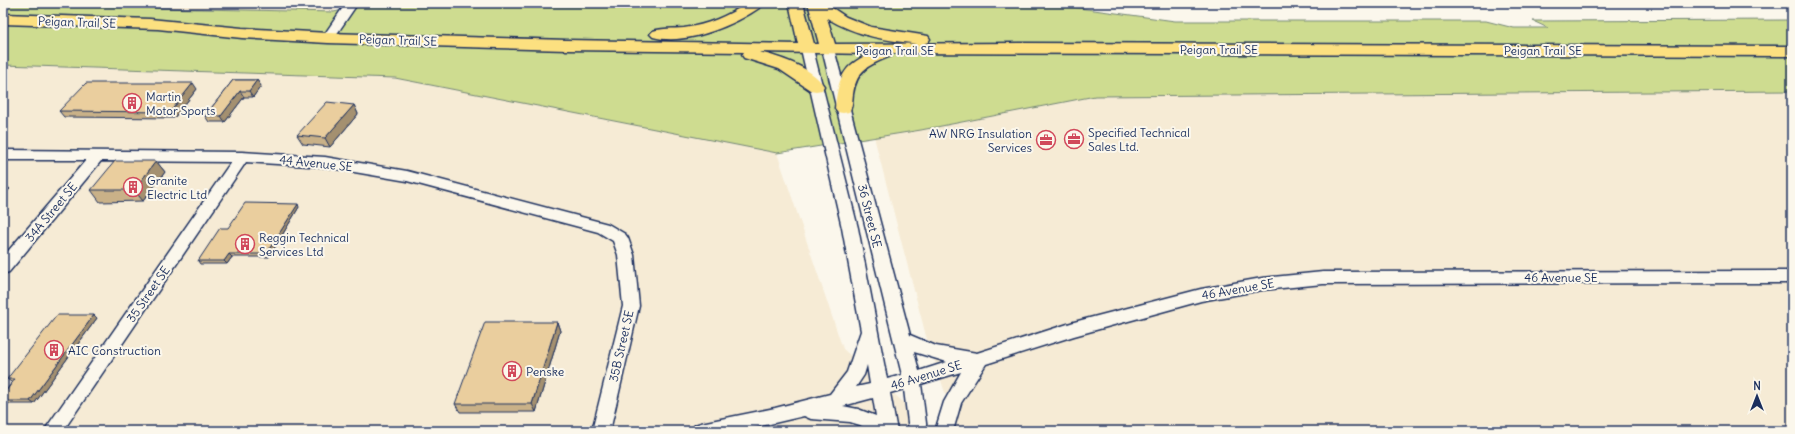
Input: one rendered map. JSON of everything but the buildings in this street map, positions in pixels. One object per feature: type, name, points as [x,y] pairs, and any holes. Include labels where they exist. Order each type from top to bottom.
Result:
[{"type":"main road","points":[[534,34],[661,34],[696,31],[719,25],[740,16],[757,3]]},
{"type":"main road","name":"36 Street SE","points":[[796,3],[808,49]]},
{"type":"main road","points":[[815,3],[847,24],[879,34],[904,38],[983,42],[1025,48]]},
{"type":"main road","name":"36 Street SE","points":[[815,3],[828,49]]},
{"type":"main road","name":"Peigan Trail SE","points":[[3,19],[150,24],[242,33],[534,34],[646,45]]},
{"type":"main road","name":"Peigan Trail SE","points":[[332,33],[567,45],[646,45],[808,49],[891,50],[1025,48],[1792,51]]},
{"type":"main road","points":[[693,46],[750,55],[785,64],[816,86]]},
{"type":"main road","points":[[843,108],[846,84],[854,68],[864,61],[891,50]]},
{"type":"street","points":[[332,33],[352,3]]},
{"type":"street","name":"36 Street SE","points":[[808,49],[850,228],[888,431]]},
{"type":"street","name":"36 Street SE","points":[[828,49],[882,263],[903,339],[912,380],[918,431]]},
{"type":"street","name":"44 Avenue SE","points":[[3,156],[98,155],[242,157],[325,162],[407,176],[603,228],[620,238]]},
{"type":"street","name":"34A Street SE","points":[[3,268],[98,155]]},
{"type":"street","name":"35 Street SE","points":[[53,431],[242,157]]},
{"type":"street","name":"35B Street SE","points":[[601,431],[631,306],[626,255],[620,238]]},
{"type":"street","name":"46 Avenue SE","points":[[701,431],[798,410],[880,389],[1074,329],[1201,295],[1262,284],[1323,278],[1792,277]]},
{"type":"street","points":[[836,400],[855,375],[870,329]]},
{"type":"street","points":[[903,339],[925,350],[953,356],[980,359],[953,400],[945,420],[944,431]]},
{"type":"street","points":[[798,410],[862,416],[874,423],[883,431]]},
{"type":"shaded area","points":[[50,3],[340,3],[334,12],[157,8]]},
{"type":"shaded area","points":[[3,65],[395,78],[777,153],[843,349],[936,431],[3,431]]},
{"type":"shaded area","points":[[1792,91],[1792,431],[958,431],[926,336],[874,137],[921,130],[1095,96]]},
{"type":"green space","points":[[3,3],[50,3],[157,8],[334,12],[376,3],[1042,3],[1175,21],[1486,21],[1514,28],[1548,28],[1533,21],[1792,20],[1792,91],[1095,96],[921,130],[777,153],[395,78],[3,65]]},
{"type":"place","name":"Martin Motor Sports","points":[[132,103]]},
{"type":"place","name":"Specified Technical Sales Ltd.","points":[[1074,139]]},
{"type":"place","name":"AW NRG Insulation Services","points":[[1046,140]]},
{"type":"place","name":"Granite Electric Ltd","points":[[133,187]]},
{"type":"place","name":"Reggin Technical Services Ltd","points":[[245,244]]},
{"type":"place","name":"AIC Construction","points":[[54,350]]},
{"type":"place","name":"Penske","points":[[512,371]]}]
